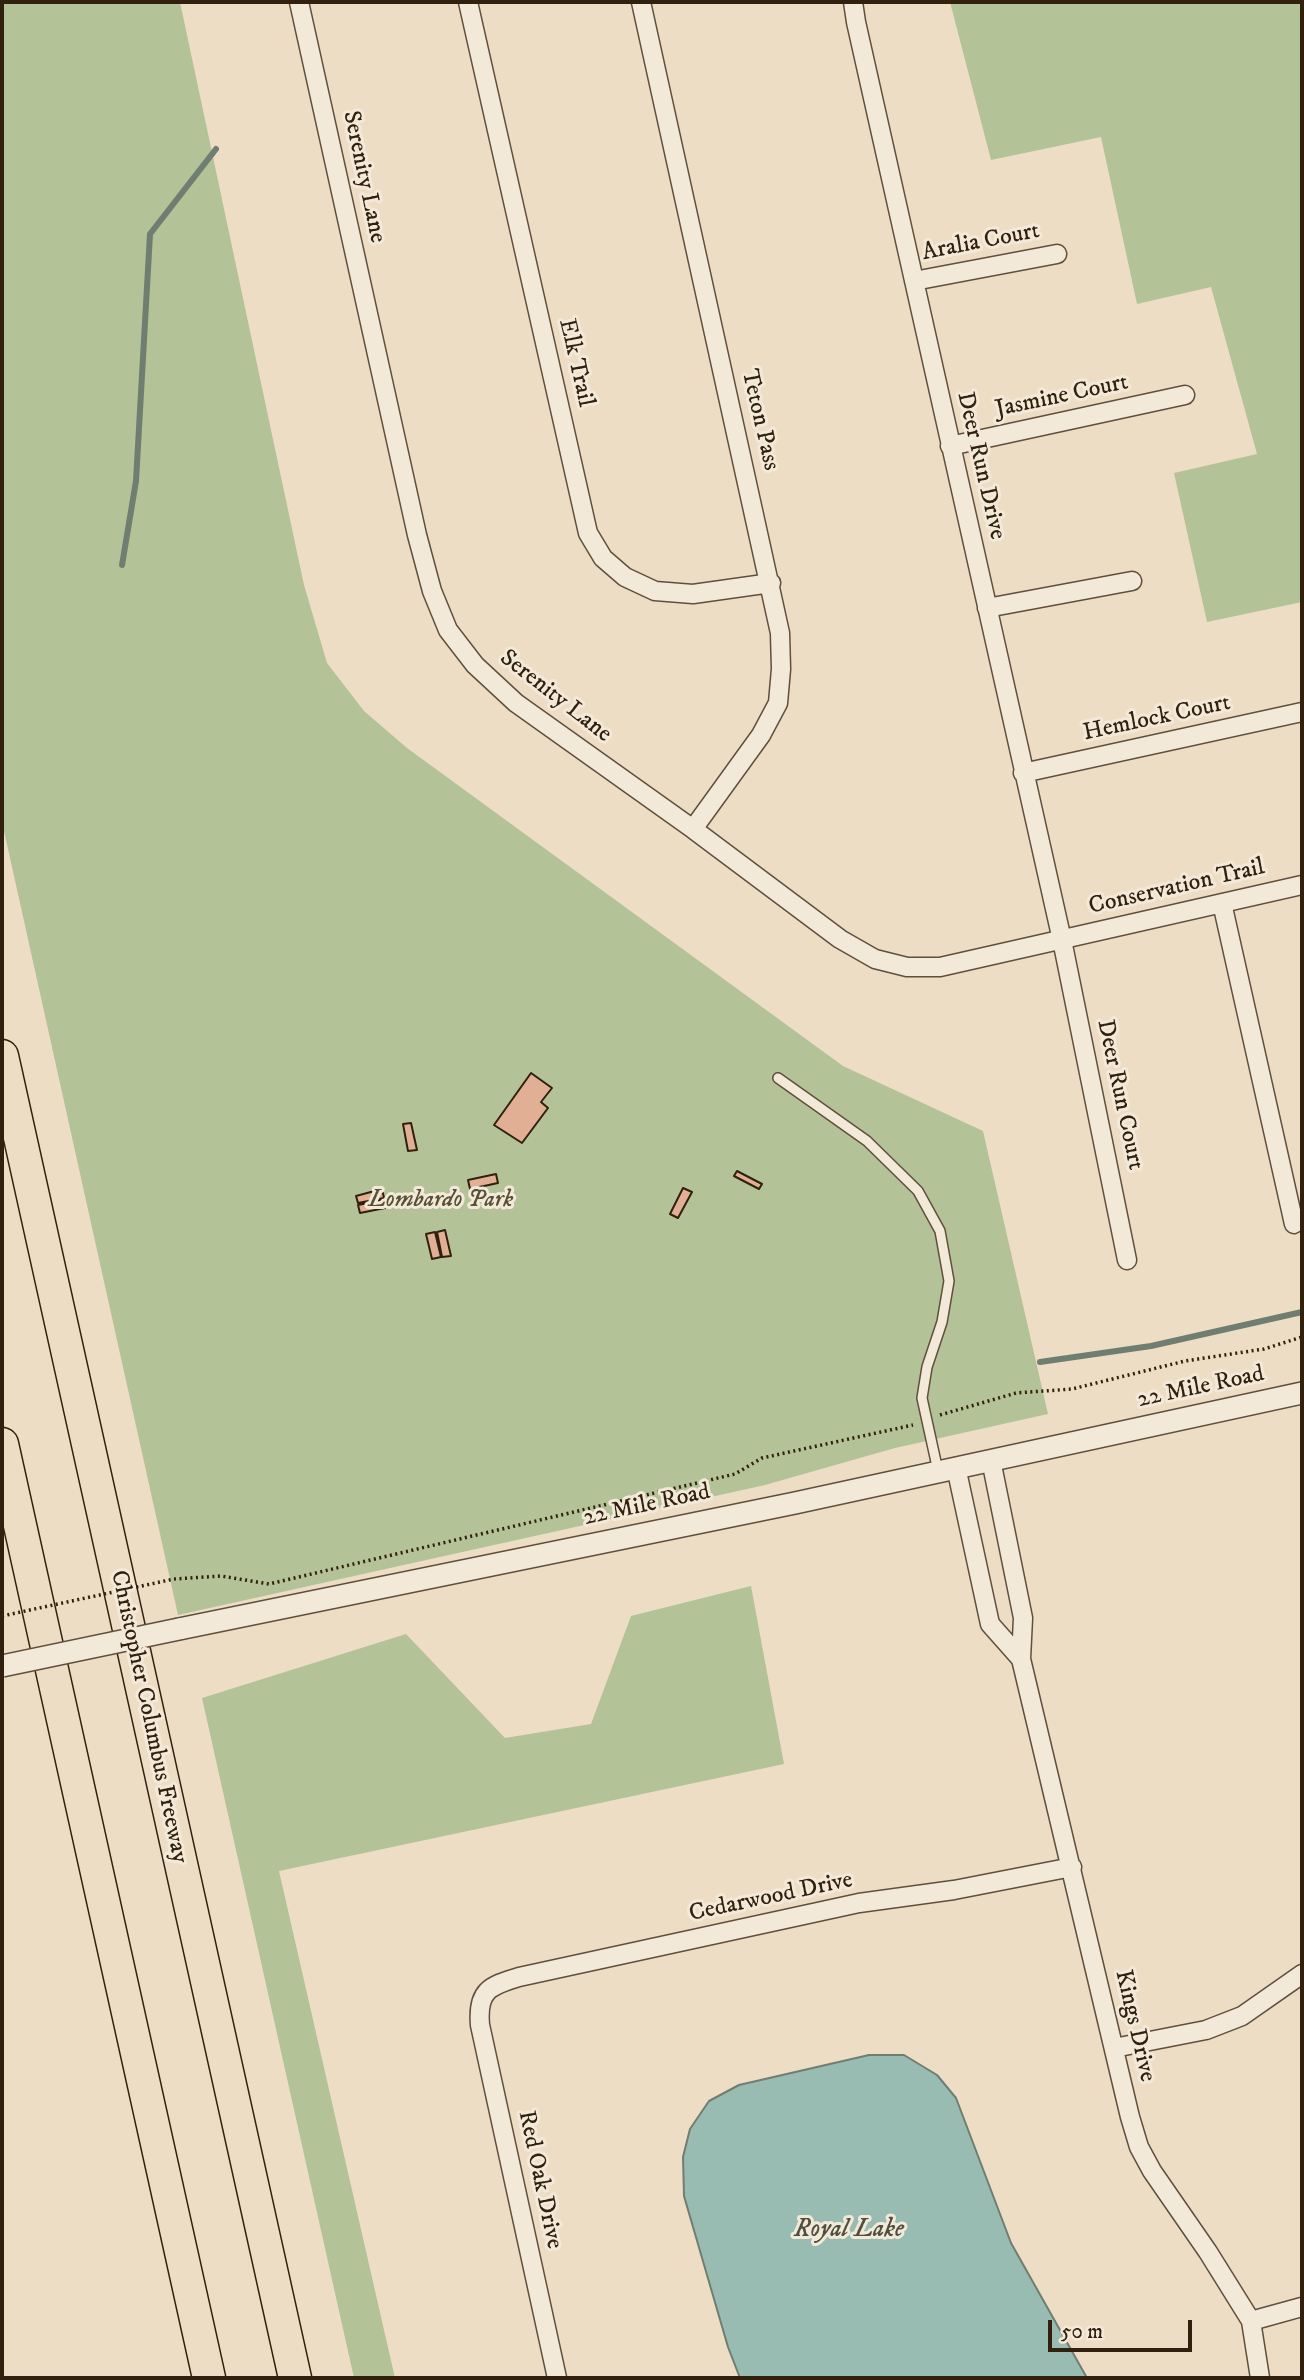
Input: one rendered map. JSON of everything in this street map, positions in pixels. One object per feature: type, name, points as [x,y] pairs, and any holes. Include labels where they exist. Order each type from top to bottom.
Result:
[{"type":"highway","name":"Christopher Columbus Freeway","points":[[2,1056],[295,2378]]},
{"type":"highway","points":[[2,1444],[209,2378]]},
{"type":"street","name":"Serenity Lane","points":[[299,2],[417,535],[432,591],[448,630],[475,665],[516,703],[693,828],[840,939],[875,959],[907,967],[940,967],[1062,940]]},
{"type":"street","name":"Elk Trail","points":[[468,2],[588,533],[603,558],[625,577],[655,591],[692,594],[771,583]]},
{"type":"street","name":"Teton Pass","points":[[641,2],[780,633],[778,703],[761,735],[693,828]]},
{"type":"street","name":"Deer Run Drive","points":[[853,2],[1062,940]]},
{"type":"street","name":"Aralia Court","points":[[914,281],[1057,254]]},
{"type":"street","name":"Jasmine Court","points":[[950,446],[1185,395]]},
{"type":"street","points":[[987,608],[1132,580]]},
{"type":"street","name":"Hemlock Court","points":[[1023,774],[1302,712]]},
{"type":"street","name":"Conservation Trail","points":[[1062,940],[1302,885]]},
{"type":"street","points":[[1222,903],[1294,1224]]},
{"type":"street","name":"Deer Run Court","points":[[1062,940],[1127,1260]]},
{"type":"street","name":"22 Mile Road","points":[[2,1666],[1302,1393]]},
{"type":"street","name":"Kings Drive","points":[[991,1460],[1023,1618],[1021,1658],[1139,2147],[1152,2171],[1251,2320],[1261,2378]]},
{"type":"street","name":"Kings Drive","points":[[947,1469],[990,1624],[1021,1658]]},
{"type":"street","name":"Cedarwood Drive","points":[[484,1993],[498,1984],[519,1977],[859,1903],[954,1890],[1072,1867]]},
{"type":"street","points":[[1114,2048],[1206,2030],[1242,2017],[1302,1974]]},
{"type":"street","name":"Red Oak Drive","points":[[484,1993],[479,2010],[480,2025],[557,2378]]},
{"type":"street","points":[[1251,2320],[1302,2307]]},
{"type":"lane","points":[[778,1078],[867,1141],[918,1191],[940,1231],[950,1281],[942,1322],[927,1367],[922,1398],[927,1420],[947,1469]]},
{"type":"path","points":[[2,1616],[174,1579],[221,1576],[269,1584],[735,1474],[762,1458],[927,1420],[1016,1393],[1072,1389],[1185,1361],[1264,1349],[1302,1337]]},
{"type":"green space","name":"Lombardo Park","points":[[2,2],[180,2],[304,585],[327,663],[364,711],[407,748],[843,1066],[983,1131],[1048,1414],[895,1448],[765,1485],[178,1615],[2,822]]},
{"type":"green space","points":[[950,2],[1302,2],[1302,602],[1207,622],[1174,473],[1257,454],[1211,287],[1137,304],[1101,137],[991,160]]},
{"type":"green space","points":[[751,1586],[784,1764],[279,1871],[395,2378],[354,2378],[202,1698],[406,1634],[505,1738],[591,1724],[631,1616]]},
{"type":"water","name":"Royal Lake","points":[[869,2055],[904,2055],[937,2075],[956,2098],[1011,2243],[1087,2378],[740,2378],[728,2347],[684,2196],[683,2157],[690,2129],[709,2101],[739,2085]]},
{"type":"building","points":[[531,1073],[552,1088],[541,1102],[548,1108],[522,1143],[494,1125]]},
{"type":"building","points":[[411,1123],[417,1150],[408,1151],[403,1124]]},
{"type":"building","points":[[737,1171],[762,1184],[759,1189],[734,1176]]},
{"type":"building","points":[[496,1174],[498,1183],[470,1189],[468,1180]]},
{"type":"building","points":[[683,1188],[692,1192],[678,1218],[670,1214]]},
{"type":"building","points":[[382,1189],[384,1198],[358,1203],[356,1196]]},
{"type":"building","points":[[384,1200],[385,1208],[360,1213],[358,1205]]},
{"type":"building","points":[[445,1230],[451,1256],[442,1257],[437,1232]]},
{"type":"building","points":[[435,1232],[441,1257],[432,1259],[426,1234]]},
{"type":"waterway","points":[[122,565],[136,481],[150,234],[216,149]]},
{"type":"waterway","points":[[1040,1362],[1151,1346],[1302,1312]]}]
